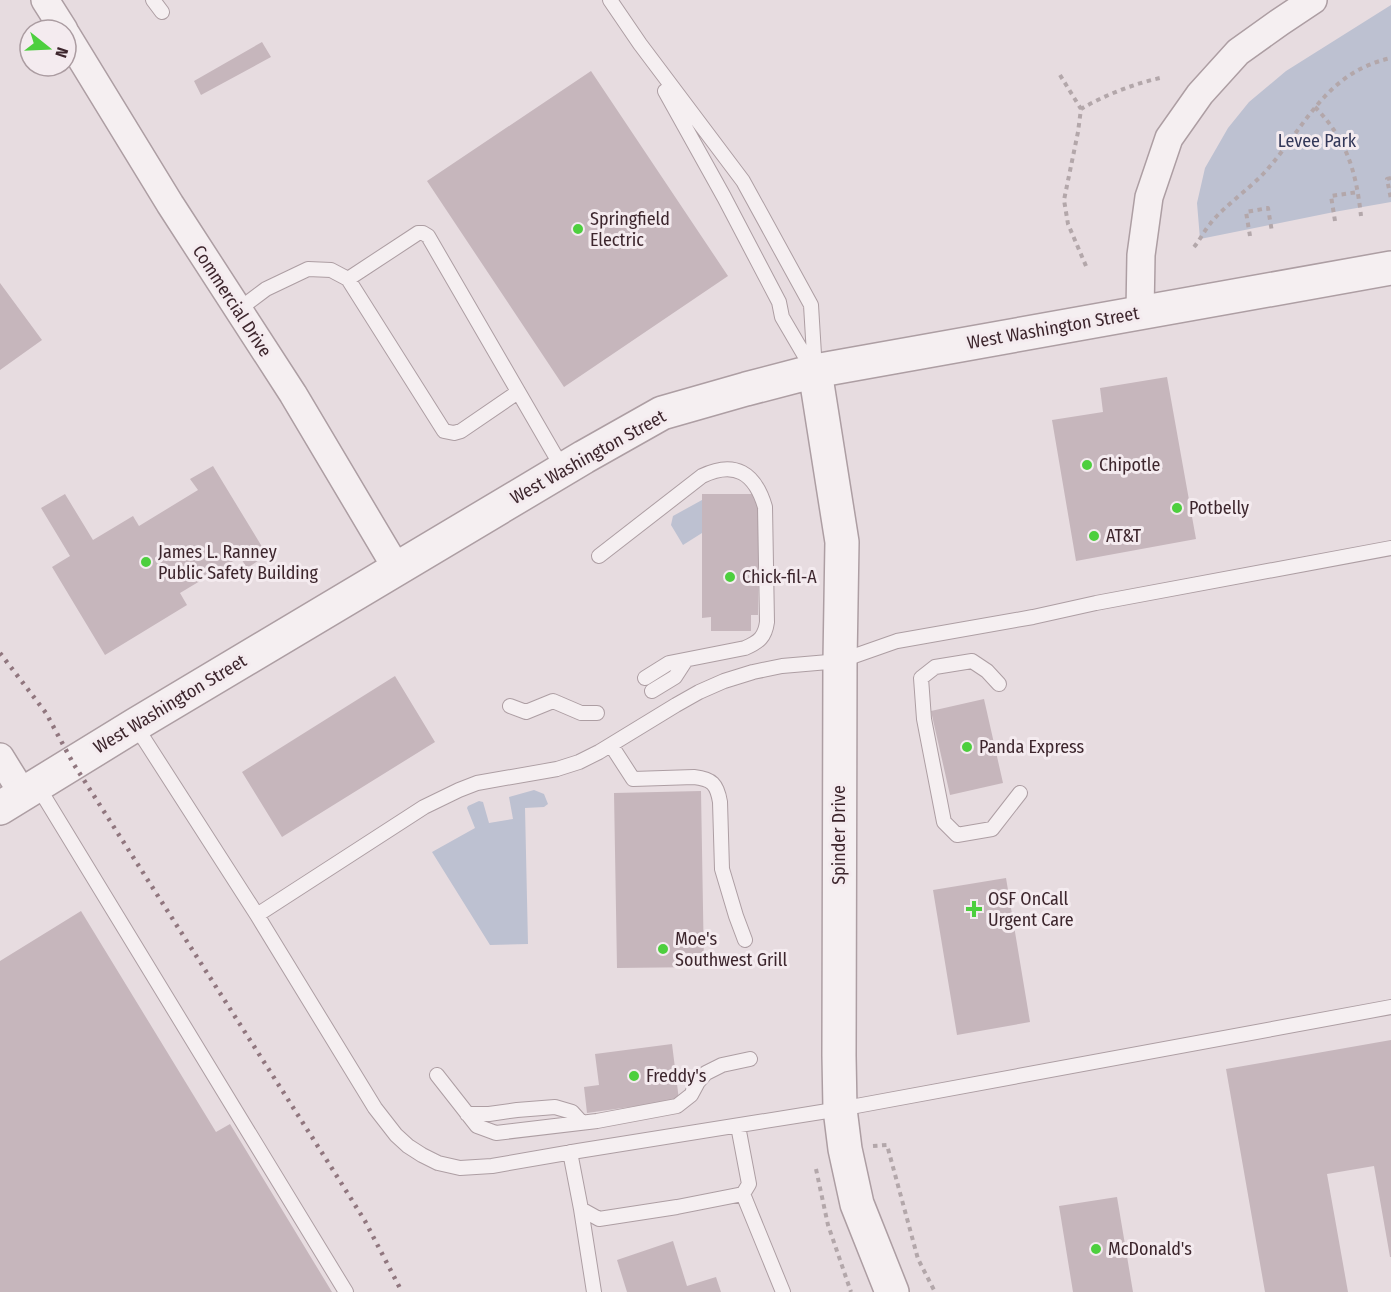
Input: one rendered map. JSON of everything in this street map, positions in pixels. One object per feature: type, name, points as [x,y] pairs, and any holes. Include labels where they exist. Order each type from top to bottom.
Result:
[{"type":"street","points":[[45,0],[56,18]]},
{"type":"street","points":[[1140,312],[1141,255],[1149,197],[1169,138],[1200,94],[1238,52],[1313,0]]},
{"type":"street","name":"Commercial Drive","points":[[78,54],[170,204],[293,394],[397,569]]},
{"type":"street","name":"West Washington Street","points":[[20,796],[563,469],[662,413],[814,371],[1391,268]]},
{"type":"street","name":"Spinder Drive","points":[[814,371],[842,542],[838,1056],[840,1109],[845,1149],[857,1204],[892,1292]]},
{"type":"street","points":[[0,758],[20,796]]},
{"type":"lane","points":[[153,0],[162,12]]},
{"type":"lane","points":[[610,0],[743,182],[811,305],[814,371]]},
{"type":"lane","points":[[640,44],[724,196],[779,302],[782,317],[814,371]]},
{"type":"lane","points":[[348,279],[418,233],[428,236],[563,469]]},
{"type":"lane","points":[[238,310],[266,289],[308,269],[331,270],[348,279],[444,430],[454,433],[461,431],[518,392]]},
{"type":"lane","points":[[599,556],[702,476],[712,471],[722,469],[743,473],[758,487],[765,507],[767,622],[762,638],[745,648],[669,663],[645,678]]},
{"type":"lane","points":[[256,915],[441,798],[477,783],[557,769],[579,762],[676,705],[724,681],[782,666],[840,661],[897,641],[1391,548]]},
{"type":"lane","points":[[652,691],[675,677],[686,660]]},
{"type":"lane","points":[[999,684],[987,671],[972,661],[935,667],[921,678],[924,719],[944,822],[957,835],[992,830],[1020,793]]},
{"type":"lane","points":[[510,706],[526,712],[553,701],[581,713],[597,713]]},
{"type":"lane","points":[[135,725],[375,1108],[396,1135],[408,1146],[438,1163],[460,1168],[492,1166],[840,1109],[1391,1007]]},
{"type":"lane","points":[[611,745],[633,778],[703,778],[712,782],[718,791],[720,801],[722,869],[745,940]]},
{"type":"lane","points":[[20,796],[346,1292]]},
{"type":"lane","points":[[437,1075],[477,1126],[496,1133],[582,1123],[677,1106],[691,1095],[706,1073],[722,1065],[750,1059]]},
{"type":"lane","points":[[467,1114],[555,1107],[572,1112],[582,1123]]},
{"type":"lane","points":[[581,1209],[598,1220],[743,1194],[749,1184],[738,1126]]},
{"type":"lane","points":[[570,1152],[594,1292]]},
{"type":"lane","points":[[743,1194],[783,1292]]},
{"type":"path","points":[[1194,247],[1210,223],[1262,175],[1315,106],[1340,81],[1362,67],[1391,58]]},
{"type":"path","points":[[1060,75],[1081,109],[1064,200],[1068,224],[1086,266]]},
{"type":"path","points":[[1081,109],[1141,82],[1160,78]]},
{"type":"path","points":[[1315,106],[1336,131],[1346,149],[1354,171],[1361,216]]},
{"type":"path","points":[[1391,178],[1387,179],[1391,199]]},
{"type":"path","points":[[1335,221],[1331,196],[1358,192]]},
{"type":"path","points":[[1250,236],[1246,212],[1268,208],[1272,232]]},
{"type":"path","points":[[887,1145],[918,1259],[934,1292]]},
{"type":"green space","name":"Levee Park","points":[[1391,5],[1391,202],[1200,239],[1197,203],[1205,168],[1228,128],[1249,102],[1286,71]]},
{"type":"green space","points":[[702,500],[702,533],[683,545],[671,525],[673,516]]},
{"type":"green space","points":[[534,790],[544,794],[548,804],[544,807],[525,808],[528,944],[490,945],[432,852],[475,828],[468,806],[479,801],[483,802],[489,823],[513,819],[509,797]]},
{"type":"building","points":[[262,42],[271,57],[201,95],[194,81]]},
{"type":"building","name":"Springfield Electric","points":[[591,71],[728,276],[564,387],[427,181]]},
{"type":"building","points":[[0,283],[42,340],[0,370]]},
{"type":"building","points":[[1167,377],[1196,539],[1076,561],[1052,420],[1103,412],[1100,388]]},
{"type":"building","name":"James L. Ranney Public Safety Building","points":[[213,466],[267,555],[247,568],[240,557],[180,593],[187,605],[105,655],[52,567],[70,556],[41,508],[65,494],[93,540],[133,516],[139,526],[198,490],[190,479]]},
{"type":"building","name":"Chick-fil-A","points":[[702,494],[758,494],[758,615],[751,615],[751,631],[711,631],[711,617],[702,618]]},
{"type":"building","points":[[395,676],[435,742],[282,837],[242,772]]},
{"type":"building","name":"Panda Express","points":[[984,699],[1003,783],[950,795],[931,711]]},
{"type":"building","points":[[701,791],[704,967],[617,968],[614,793]]},
{"type":"building","points":[[1006,878],[1030,1022],[957,1035],[933,890]]},
{"type":"building","points":[[81,911],[216,1132],[230,1124],[332,1292],[0,1292],[0,961]]},
{"type":"building","points":[[1391,1040],[1391,1257],[1374,1166],[1327,1174],[1348,1292],[1265,1292],[1226,1069]]},
{"type":"building","points":[[672,1044],[679,1100],[587,1113],[584,1087],[599,1085],[595,1054]]},
{"type":"building","name":"McDonald's","points":[[1117,1197],[1133,1292],[1073,1292],[1059,1206]]},
{"type":"building","points":[[673,1241],[687,1286],[716,1277],[721,1292],[627,1292],[617,1260]]},
{"type":"railway","points":[[0,653],[46,713],[73,763],[365,1221],[402,1292]]},
{"type":"place","name":"Springfield Electric","points":[[578,229]]},
{"type":"place","name":"Chipotle","points":[[1087,465]]},
{"type":"place","name":"Potbelly","points":[[1177,508]]},
{"type":"place","name":"AT&T","points":[[1094,536]]},
{"type":"place","name":"James L. Ranney Public Safety Building","points":[[146,562]]},
{"type":"place","name":"Chick-fil-A","points":[[730,577]]},
{"type":"place","name":"Panda Express","points":[[967,747]]},
{"type":"place","name":"OSF OnCall Urgent Care","points":[[974,909]]},
{"type":"place","name":"Moe's Southwest Grill","points":[[663,949]]},
{"type":"place","name":"Freddy's","points":[[634,1076]]},
{"type":"place","name":"McDonald's","points":[[1096,1249]]}]
